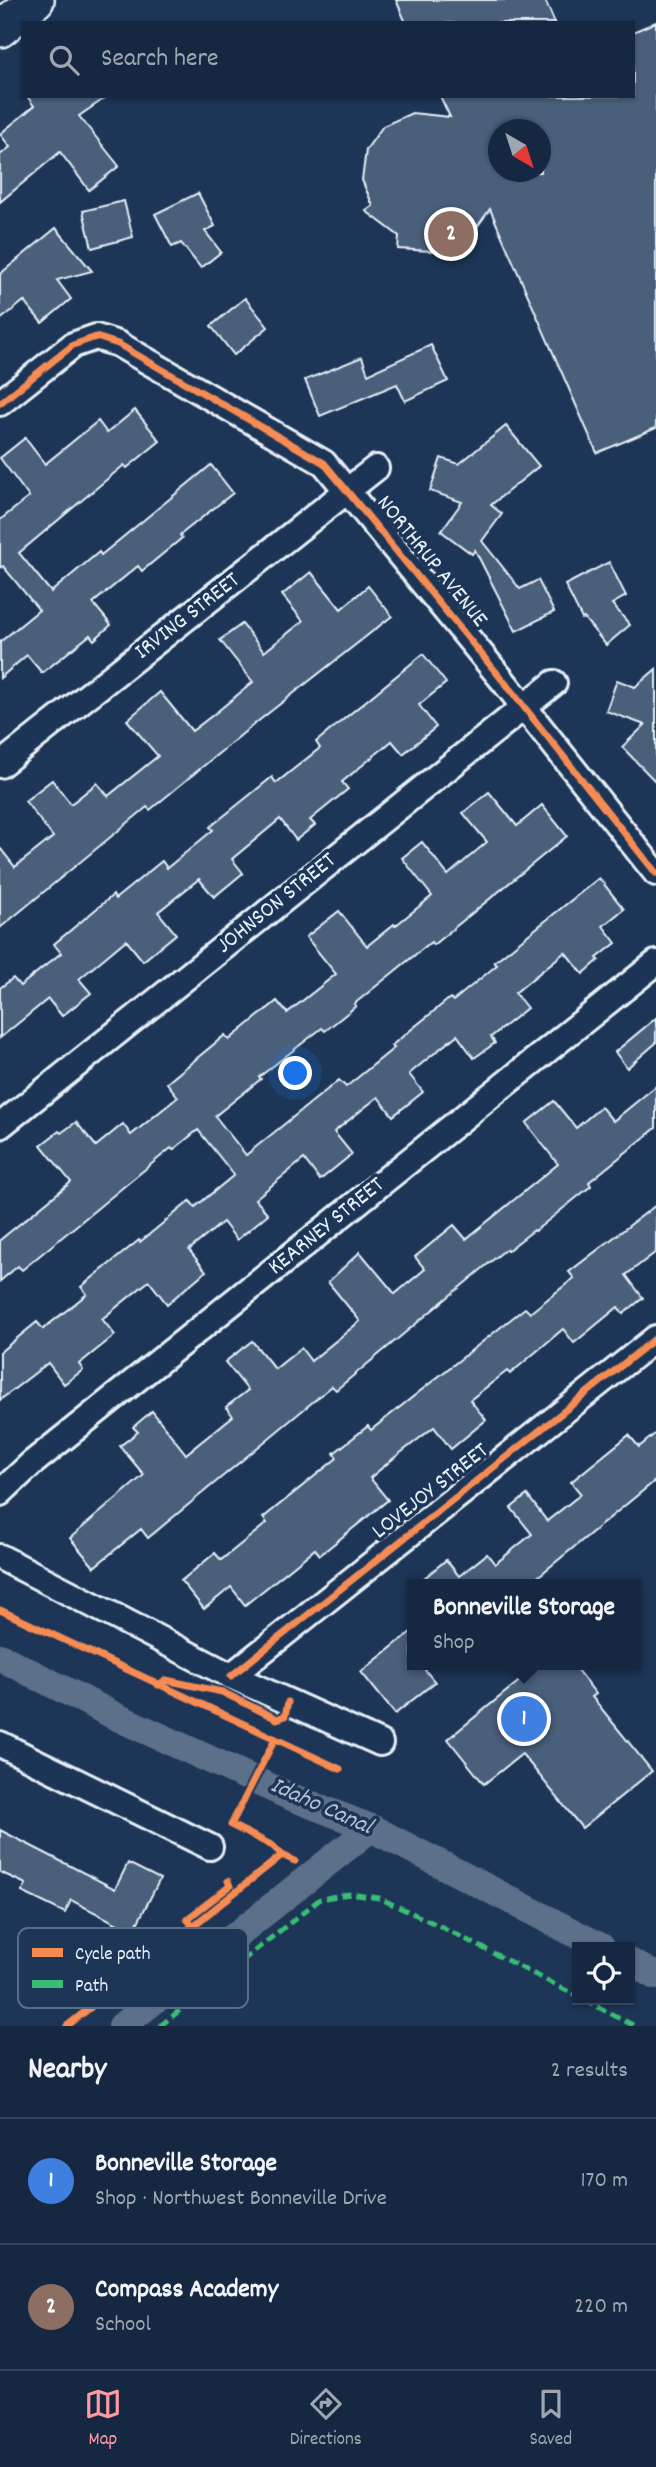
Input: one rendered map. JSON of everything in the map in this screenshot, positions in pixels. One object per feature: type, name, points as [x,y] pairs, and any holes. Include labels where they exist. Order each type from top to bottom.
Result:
[{"type":"street","points":[[0,29],[36,0]]},
{"type":"street","name":"NORTHRUP AVENUE","points":[[0,403],[73,345],[96,337],[118,344],[324,463],[656,873]]},
{"type":"street","name":"IRVING STREET","points":[[0,765],[376,468]]},
{"type":"street","name":"JOHNSON STREET","points":[[0,1126],[554,683]]},
{"type":"street","name":"KEARNEY STREET","points":[[0,1493],[31,1464],[656,963]]},
{"type":"street","name":"LOVEJOY STREET","points":[[230,1676],[656,1338]]},
{"type":"street","points":[[0,1557],[230,1676],[380,1743]]},
{"type":"street","points":[[0,1744],[210,1847]]},
{"type":"building","points":[[396,0],[545,0],[554,21],[405,21]]},
{"type":"building","points":[[656,22],[656,428],[597,453],[490,209],[472,234],[432,251],[398,249],[399,236],[366,211],[373,206],[362,180],[366,150],[383,126],[412,113],[450,117],[441,98],[635,98],[635,31]]},
{"type":"building","points":[[28,98],[105,98],[79,116],[119,166],[89,190],[60,152],[0,202],[0,155],[10,147],[0,134],[34,106]]},
{"type":"building","points":[[198,193],[215,226],[205,231],[221,252],[201,268],[181,243],[172,247],[155,214]]},
{"type":"building","points":[[124,201],[133,237],[92,248],[83,211]]},
{"type":"building","points":[[56,228],[92,271],[57,280],[71,299],[42,323],[24,301],[0,320],[0,274]]},
{"type":"building","points":[[245,298],[268,327],[234,355],[211,326]]},
{"type":"building","points":[[431,345],[448,381],[405,401],[397,384],[320,416],[305,380],[362,357],[368,374]]},
{"type":"building","points":[[135,410],[160,441],[127,468],[124,465],[19,553],[51,592],[99,552],[101,555],[211,465],[233,493],[180,535],[182,538],[142,571],[138,566],[93,603],[111,625],[94,640],[90,635],[42,673],[27,655],[0,678],[0,642],[39,610],[3,566],[0,568],[0,520],[29,497],[0,458],[25,438],[45,464],[98,421],[107,433]]},
{"type":"building","points":[[506,426],[539,466],[491,505],[502,514],[482,541],[520,589],[538,580],[554,612],[516,631],[475,550],[472,554],[441,531],[462,502],[430,491],[441,458],[459,464]]},
{"type":"building","points":[[609,562],[626,596],[612,604],[630,625],[606,645],[584,618],[582,619],[565,585]]},
{"type":"building","points":[[311,572],[341,609],[368,586],[392,616],[150,810],[147,807],[0,928],[0,848],[15,867],[53,837],[25,801],[52,780],[71,804],[97,783],[108,796],[158,756],[127,720],[160,692],[192,731],[218,711],[253,682],[220,640],[242,624],[264,652],[303,621],[282,595]]},
{"type":"building","points":[[423,654],[446,683],[419,705],[436,727],[403,754],[392,741],[342,782],[348,789],[310,820],[315,825],[296,840],[280,819],[232,859],[243,873],[214,897],[199,879],[158,912],[176,934],[143,961],[126,940],[79,979],[91,993],[62,1016],[48,999],[0,1038],[0,988],[13,978],[20,986],[61,953],[54,944],[113,895],[115,899],[162,861],[167,868],[213,830],[210,827],[272,777],[276,783],[320,748],[316,742]]},
{"type":"building","points":[[656,669],[656,782],[622,747],[645,725],[606,711],[617,680],[635,687]]},
{"type":"building","points":[[489,792],[517,826],[542,805],[567,836],[433,945],[431,942],[354,1004],[356,1006],[325,1031],[322,1028],[259,1077],[261,1079],[215,1116],[246,1155],[339,1080],[346,1087],[394,1048],[391,1046],[450,998],[453,1001],[497,965],[494,962],[599,878],[624,909],[603,926],[616,943],[583,974],[565,952],[515,993],[527,1008],[491,1037],[495,1043],[474,1058],[457,1035],[409,1074],[423,1092],[393,1116],[378,1097],[334,1132],[352,1154],[320,1180],[304,1159],[255,1199],[268,1214],[237,1240],[223,1222],[189,1250],[206,1271],[167,1304],[149,1281],[102,1319],[115,1335],[79,1364],[83,1370],[64,1384],[48,1363],[0,1400],[0,1352],[37,1322],[43,1329],[87,1294],[81,1287],[139,1240],[140,1242],[190,1201],[195,1207],[234,1175],[198,1130],[173,1150],[171,1148],[22,1270],[18,1266],[0,1281],[0,1240],[71,1182],[41,1145],[76,1122],[96,1146],[123,1124],[131,1135],[178,1097],[167,1083],[225,1035],[229,1040],[277,1001],[287,1013],[336,974],[306,937],[339,911],[367,946],[394,924],[395,926],[432,896],[402,858],[422,842],[448,875],[487,842],[463,813]]},
{"type":"building","points":[[656,1018],[656,1043],[627,1068],[615,1052]]},
{"type":"building","points":[[656,1086],[656,1128],[589,1182],[591,1186],[535,1231],[507,1251],[506,1249],[336,1390],[332,1386],[148,1538],[141,1529],[94,1567],[70,1538],[144,1475],[120,1446],[138,1432],[133,1427],[152,1411],[186,1454],[233,1416],[226,1407],[248,1390],[225,1362],[252,1341],[275,1369],[301,1348],[311,1361],[360,1321],[328,1282],[360,1252],[395,1294],[425,1269],[415,1257],[454,1225],[466,1239],[558,1164],[526,1123],[554,1101],[576,1128],[601,1107],[613,1121]]},
{"type":"building","points":[[656,1205],[656,1252],[626,1275],[643,1298],[623,1314],[618,1307],[574,1343],[563,1329],[510,1374],[507,1371],[470,1400],[486,1420],[451,1449],[434,1427],[394,1458],[370,1478],[388,1500],[320,1555],[315,1549],[245,1605],[231,1587],[204,1609],[181,1581],[215,1553],[221,1560],[267,1523],[263,1518],[337,1458],[334,1453],[368,1426],[371,1430],[525,1308],[530,1313],[574,1278],[569,1272]]},
{"type":"building","points":[[656,1433],[656,1480],[535,1579],[423,1579],[446,1560],[459,1576],[487,1554],[495,1564],[532,1534],[511,1508],[527,1495],[547,1521],[581,1494],[571,1482],[629,1435],[639,1447]]},
{"type":"building","points":[[407,1635],[407,1670],[425,1670],[435,1682],[395,1714],[361,1672]]},
{"type":"building","points":[[533,1670],[577,1670],[596,1694],[592,1697],[652,1771],[582,1828],[522,1754],[484,1784],[448,1739]]},
{"type":"building","points":[[0,1830],[115,1889],[128,1863],[160,1879],[135,1928],[125,1928],[71,1900],[65,1913],[22,1892],[26,1884],[0,1872]]},
{"type":"waterway","name":"Idaho Canal","points":[[0,1657],[115,1716],[289,1796],[371,1828],[591,1942]]},
{"type":"waterway","points":[[245,1928],[371,1828]]},
{"type":"waterway","name":"Idaho Canal","points":[[635,1965],[656,1976]]},
{"type":"waterway","points":[[122,2026],[145,2008]]},
{"type":"marked path","points":[[248,1956],[320,1899],[349,1894],[379,1898],[572,1993]]},
{"type":"marked path","points":[[594,2005],[635,2026]]},
{"type":"marked path","points":[[160,2026],[183,2008]]},
{"type":"cycle path","points":[[0,403],[73,345],[96,337],[118,344],[324,463],[505,683],[656,873]]},
{"type":"cycle path","points":[[231,1676],[656,1338]]},
{"type":"cycle path","points":[[0,1610],[340,1769]]},
{"type":"cycle path","points":[[158,1685],[166,1680],[222,1692],[277,1719],[285,1716],[288,1702]]},
{"type":"cycle path","points":[[275,1739],[231,1825],[273,1846],[282,1855],[295,1861]]},
{"type":"cycle path","points":[[228,1881],[230,1886],[187,1919],[193,1926],[282,1855]]},
{"type":"cycle path","points":[[67,2026],[90,2008]]},
{"type":"place","name":"Compass Academy","points":[[451,234]]},
{"type":"place","name":"Bonneville Storage","points":[[524,1719]]}]
